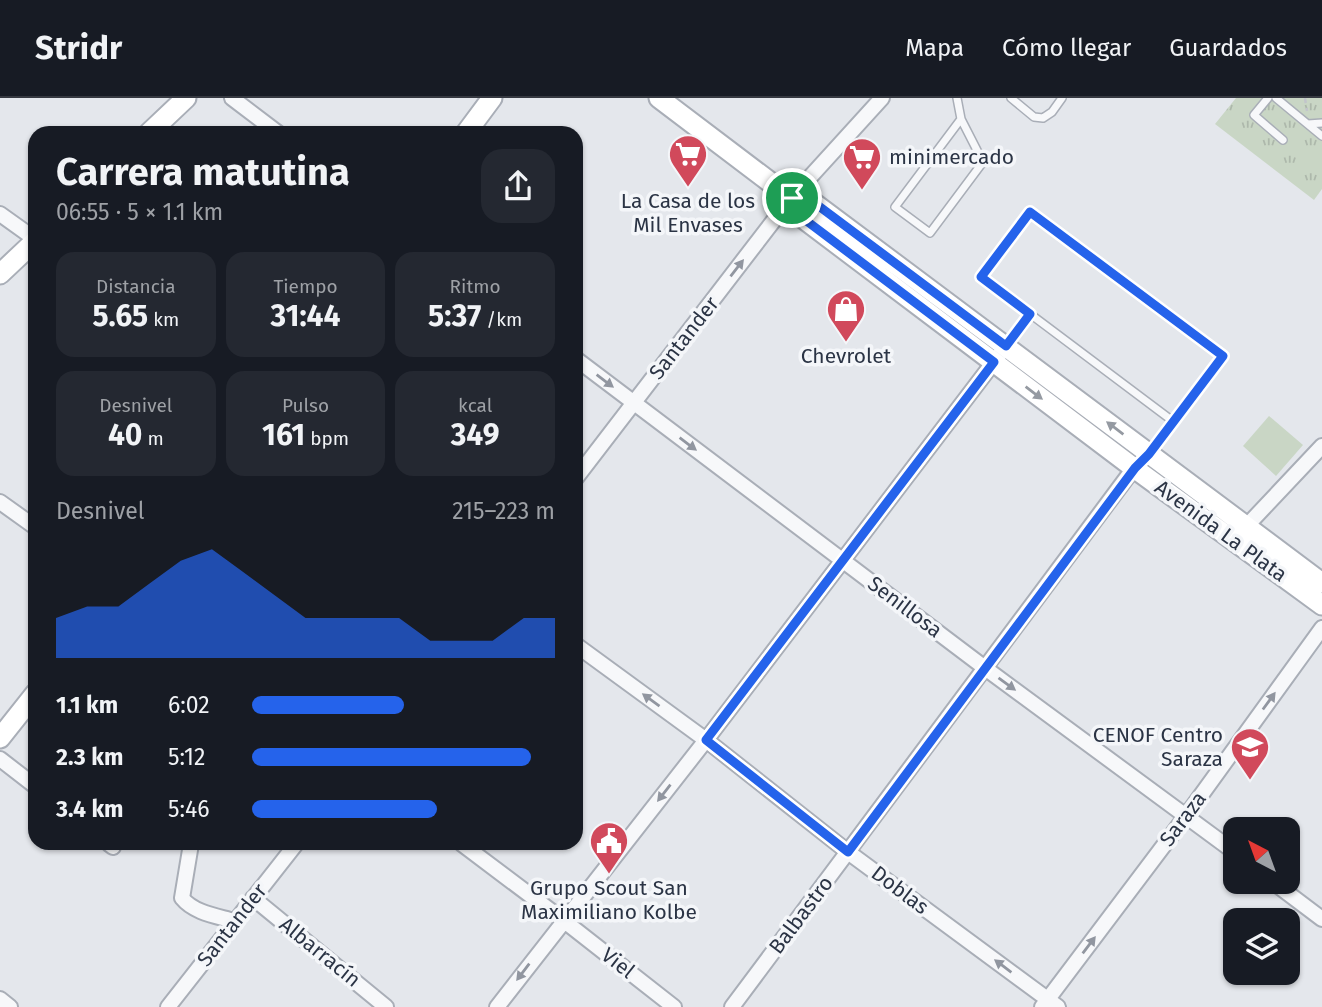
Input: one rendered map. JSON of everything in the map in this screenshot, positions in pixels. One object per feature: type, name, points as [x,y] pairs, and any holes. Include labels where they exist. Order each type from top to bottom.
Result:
[{"type":"main road","points":[[156,126],[186,98]]},
{"type":"main road","points":[[471,126],[492,98]]},
{"type":"main road","name":"Avenida La Plata","points":[[659,98],[792,198],[816,204],[1149,454],[1322,605]]},
{"type":"main road","name":"Avenida La Plata","points":[[792,198],[804,219],[1135,468],[1322,583]]},
{"type":"main road","points":[[0,274],[28,247]]},
{"type":"main road","points":[[0,738],[28,703]]},
{"type":"street","points":[[232,98],[269,126]]},
{"type":"street","name":"Santander","points":[[583,469],[792,198],[882,98]]},
{"type":"street","points":[[0,214],[28,235]]},
{"type":"street","points":[[497,1007],[706,740],[1006,346]]},
{"type":"street","name":"Senillosa","points":[[583,364],[985,668],[1223,843]]},
{"type":"street","points":[[1240,533],[1322,446]]},
{"type":"street","name":"Balbastro","points":[[732,1007],[1135,468],[1149,454]]},
{"type":"street","points":[[0,502],[28,522]]},
{"type":"street","name":"Saraza","points":[[1049,1004],[1322,628]]},
{"type":"street","name":"Doblas","points":[[583,650],[706,740],[848,852],[1049,1004]]},
{"type":"street","points":[[0,759],[28,781]]},
{"type":"street","points":[[190,850],[182,898],[196,909],[234,921]]},
{"type":"street","name":"Santander","points":[[168,1007],[291,850]]},
{"type":"street","name":"Viel","points":[[469,850],[564,920],[674,1007]]},
{"type":"street","points":[[1289,894],[1322,919]]},
{"type":"street","name":"Albarracín","points":[[253,898],[386,1007]]},
{"type":"street","points":[[0,999],[10,1007]]},
{"type":"lane","points":[[957,98],[961,119],[983,162],[930,233],[895,207],[961,119]]},
{"type":"lane","points":[[1011,98],[1034,117],[1043,118],[1052,112],[1062,98]]},
{"type":"lane","points":[[1268,98],[1254,115],[1283,140]]},
{"type":"lane","points":[[1276,98],[1322,136]]},
{"type":"lane","points":[[1308,124],[1322,123]]},
{"type":"lane","points":[[1149,454],[1174,422],[1223,356],[1030,212],[981,277],[1174,422]]},
{"type":"lane","points":[[1006,346],[1030,314]]},
{"type":"green space","points":[[1236,98],[1322,98],[1322,189],[1314,200],[1215,124]]},
{"type":"green space","points":[[1269,416],[1303,445],[1276,476],[1243,446]]},
{"type":"place","name":"La Casa de los Mil Envases","points":[[688,188]]},
{"type":"place","name":"minimercado","points":[[862,191]]},
{"type":"place","name":"Chevrolet","points":[[846,343]]},
{"type":"place","name":"CENOF Centro Saraza","points":[[1250,781]]},
{"type":"place","name":"Grupo Scout San Maximiliano Kolbe","points":[[609,875]]},
{"type":"route","points":[[792,198],[816,204],[1006,346],[1030,314],[981,277],[1030,212],[1223,356],[1149,454],[1135,468],[848,852],[706,740],[994,362],[804,219],[792,198]]}]
